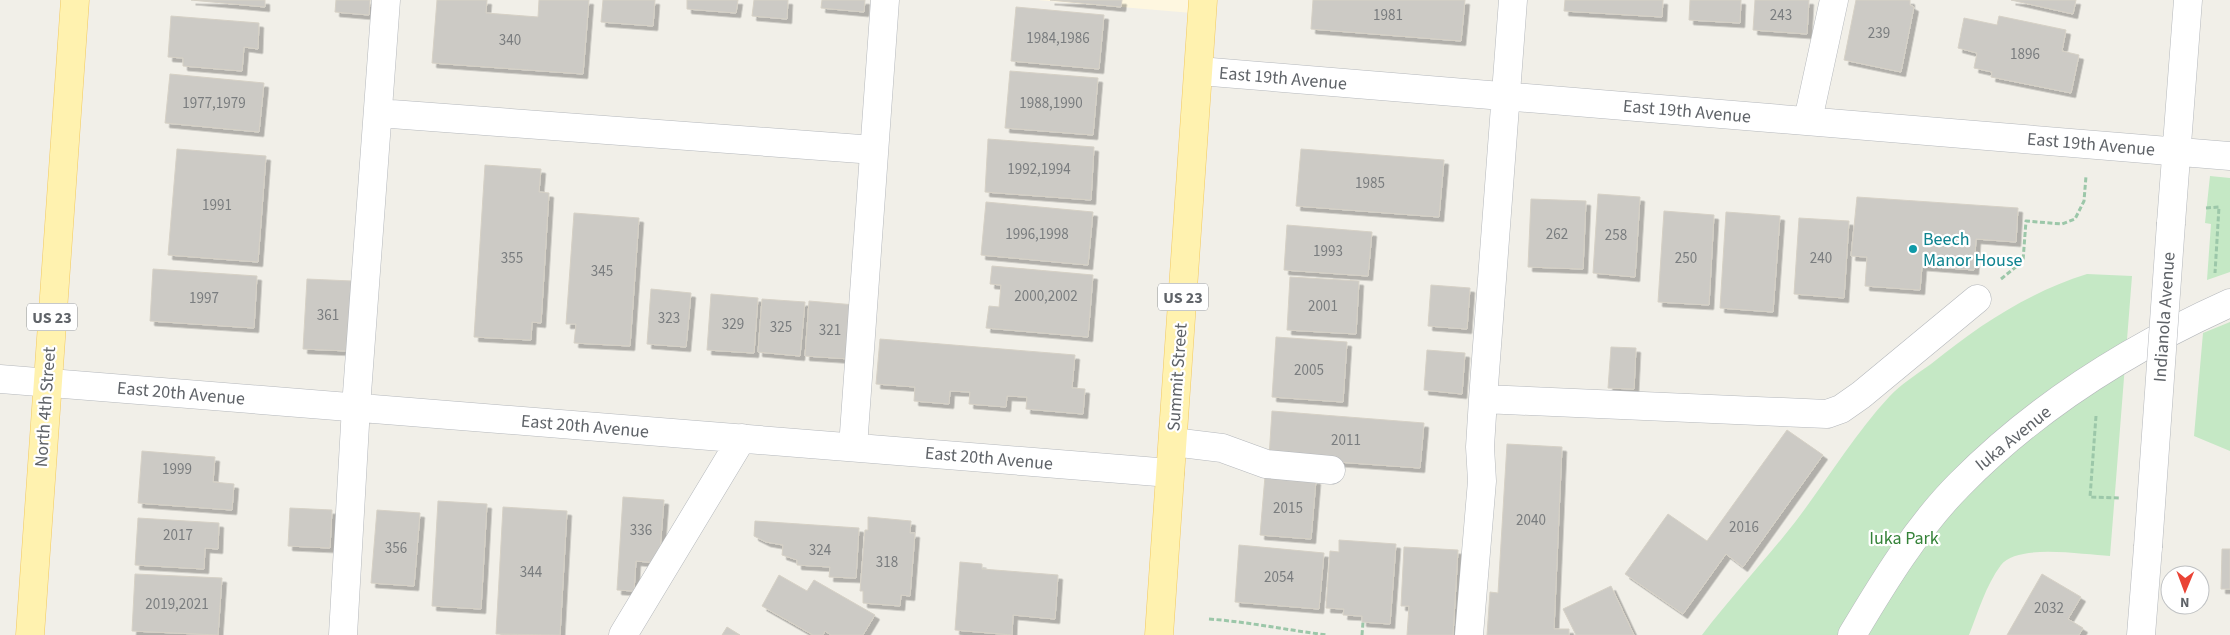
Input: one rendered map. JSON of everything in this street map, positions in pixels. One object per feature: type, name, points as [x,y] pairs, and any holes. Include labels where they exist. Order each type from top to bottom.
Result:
[{"type":"main road","name":"North 4th Street","points":[[30,635],[75,0]]},
{"type":"main road","name":"Summit Street","points":[[1159,635],[1203,0]]},
{"type":"street","points":[[343,635],[356,407],[386,0]]},
{"type":"street","points":[[852,448],[885,0]]},
{"type":"street","points":[[1469,635],[1482,481],[1480,447],[1483,399],[1513,0]]},
{"type":"street","points":[[1808,120],[1834,0]]},
{"type":"street","name":"Indianola Avenue","points":[[2141,635],[2188,0]]},
{"type":"street","name":"East 19th Avenue","points":[[1198,71],[2176,150],[2230,156]]},
{"type":"street","points":[[378,113],[874,150]]},
{"type":"street","points":[[1483,399],[1827,414],[1841,409],[1861,394],[1977,299]]},
{"type":"street","name":"Iuka Avenue","points":[[1852,635],[1898,561],[1959,485],[2026,424],[2142,347],[2230,303]]},
{"type":"street","name":"East 20th Avenue","points":[[0,379],[1170,473]]},
{"type":"street","points":[[623,635],[742,438]]},
{"type":"street","points":[[1173,442],[1222,448],[1266,464],[1331,470]]},
{"type":"path","points":[[1977,299],[2023,261],[2026,221],[2062,224],[2075,218],[2084,201],[2086,172]]},
{"type":"path","points":[[2206,208],[2220,207],[2215,272]]},
{"type":"path","points":[[2099,374],[2090,497],[2122,498]]},
{"type":"path","points":[[1209,619],[1246,621],[1271,628],[1327,635]]},
{"type":"path","points":[[1362,635],[1363,622]]},
{"type":"shaded area","points":[[1038,0],[1193,0],[1192,13]]},
{"type":"green space","points":[[2210,176],[2230,178],[2230,272],[2207,280],[2211,224],[2205,223]]},
{"type":"green space","name":"Iuka Park","points":[[2087,274],[2132,276],[2110,556],[2036,552],[2009,558],[2001,565],[1991,581],[1969,635],[1702,635],[1784,536],[1861,430],[1894,392],[1986,323],[2044,291]]},
{"type":"green space","points":[[2230,322],[2230,451],[2194,436],[2203,333]]},
{"type":"building","points":[[191,0],[265,0],[265,7]]},
{"type":"building","points":[[336,0],[370,0],[369,15],[335,12]]},
{"type":"building","points":[[437,0],[487,0],[486,13],[538,17],[539,0],[589,0],[583,74],[432,63]]},
{"type":"building","points":[[603,0],[655,0],[653,26],[601,22]]},
{"type":"building","points":[[687,0],[738,0],[736,13],[687,9]]},
{"type":"building","points":[[754,0],[788,0],[787,19],[752,16]]},
{"type":"building","points":[[822,0],[865,0],[864,12],[821,8]]},
{"type":"building","points":[[1050,0],[1122,0],[1121,7]]},
{"type":"building","points":[[1313,0],[1465,0],[1461,41],[1311,29]]},
{"type":"building","points":[[1565,0],[1663,0],[1662,17],[1564,11]]},
{"type":"building","points":[[1690,0],[1741,0],[1740,23],[1689,20]]},
{"type":"building","points":[[1755,0],[1809,0],[1807,34],[1753,30]]},
{"type":"building","points":[[1856,0],[1910,0],[1910,5],[1914,7],[1901,72],[1844,60]]},
{"type":"building","points":[[2011,0],[2076,0],[2073,14]]},
{"type":"building","points":[[1016,7],[1104,15],[1099,69],[1011,61]]},
{"type":"building","points":[[171,16],[259,23],[258,49],[244,47],[242,71],[183,66],[183,58],[168,57]]},
{"type":"building","points":[[1999,16],[2066,30],[2062,51],[2079,55],[2071,93],[1991,77],[1992,72],[1974,68],[1977,53],[1958,48],[1964,18],[1997,25]]},
{"type":"building","points":[[1010,71],[1098,78],[1093,135],[1005,128]]},
{"type":"building","points":[[170,74],[264,83],[259,132],[165,123]]},
{"type":"building","points":[[988,139],[1094,147],[1091,200],[985,192]]},
{"type":"building","points":[[177,149],[266,156],[258,262],[168,255]]},
{"type":"building","points":[[1301,149],[1444,160],[1439,217],[1296,206]]},
{"type":"building","points":[[485,165],[541,169],[539,192],[549,193],[541,323],[532,322],[531,340],[474,337]]},
{"type":"building","points":[[1598,194],[1640,197],[1635,277],[1593,273]]},
{"type":"building","name":"Beech Manor House","points":[[1857,197],[2018,208],[2016,242],[1976,239],[1974,270],[1922,266],[1920,290],[1865,286],[1867,257],[1851,256]]},
{"type":"building","points":[[1531,199],[1586,201],[1583,269],[1528,267]]},
{"type":"building","points":[[986,202],[1093,212],[1088,265],[981,255]]},
{"type":"building","points":[[1664,211],[1714,215],[1709,305],[1658,302]]},
{"type":"building","points":[[1726,212],[1780,216],[1773,312],[1720,308]]},
{"type":"building","points":[[574,213],[639,218],[630,346],[574,343],[576,324],[566,324]]},
{"type":"building","points":[[1799,218],[1849,221],[1844,298],[1794,294]]},
{"type":"building","points":[[1287,225],[1372,232],[1368,276],[1284,270]]},
{"type":"building","points":[[992,266],[1093,275],[1088,337],[986,328],[989,306],[999,307],[1001,285],[990,284]]},
{"type":"building","points":[[153,269],[257,276],[254,328],[150,321]]},
{"type":"building","points":[[1290,277],[1359,281],[1356,334],[1287,330]]},
{"type":"building","points":[[307,279],[352,281],[348,351],[303,349]]},
{"type":"building","points":[[1431,285],[1470,288],[1467,329],[1428,326]]},
{"type":"building","points":[[651,289],[691,293],[686,347],[647,344]]},
{"type":"building","points":[[711,294],[758,298],[754,353],[707,350]]},
{"type":"building","points":[[762,299],[805,302],[800,356],[758,352]]},
{"type":"building","points":[[809,301],[855,305],[850,359],[805,356]]},
{"type":"building","points":[[1276,337],[1347,342],[1343,402],[1272,397]]},
{"type":"building","points":[[880,339],[1075,355],[1072,388],[1085,389],[1083,414],[1026,409],[1027,397],[1007,396],[1006,407],[969,404],[970,392],[950,391],[949,404],[914,401],[915,387],[876,384]]},
{"type":"building","points":[[1611,347],[1636,348],[1634,389],[1608,388]]},
{"type":"building","points":[[1427,350],[1465,353],[1462,394],[1424,390]]},
{"type":"building","points":[[1272,411],[1424,423],[1420,468],[1269,457]]},
{"type":"building","points":[[1787,430],[1823,455],[1743,567],[1726,554],[1683,614],[1625,574],[1668,514],[1707,541]]},
{"type":"building","points":[[1507,444],[1562,447],[1554,629],[1569,629],[1569,635],[1487,635],[1490,592],[1498,593]]},
{"type":"building","points":[[142,451],[215,457],[213,482],[234,484],[232,510],[138,503]]},
{"type":"building","points":[[1265,476],[1316,480],[1311,539],[1260,535]]},
{"type":"building","points":[[623,497],[664,500],[659,563],[636,561],[634,591],[617,590]]},
{"type":"building","points":[[438,501],[487,504],[481,609],[432,606]]},
{"type":"building","points":[[503,507],[567,511],[560,635],[496,634]]},
{"type":"building","points":[[290,508],[332,510],[330,548],[288,546]]},
{"type":"building","points":[[377,510],[420,513],[414,586],[371,583]]},
{"type":"building","points":[[868,517],[911,521],[910,533],[915,533],[910,596],[901,595],[900,606],[863,603],[863,591],[860,591],[865,530],[868,530]]},
{"type":"building","points":[[138,518],[219,523],[218,549],[205,548],[204,569],[135,565]]},
{"type":"building","points":[[755,521],[859,528],[856,578],[829,577],[830,567],[797,565],[797,560],[782,555],[783,545],[766,542],[754,536]]},
{"type":"building","points":[[1339,540],[1396,544],[1390,624],[1362,622],[1362,616],[1343,615],[1344,609],[1326,608],[1330,551],[1339,552]]},
{"type":"building","points":[[1239,545],[1324,553],[1319,609],[1235,602]]},
{"type":"building","points":[[1404,547],[1458,550],[1453,635],[1407,635],[1409,606],[1401,606]]},
{"type":"building","points":[[2222,549],[2230,549],[2230,589],[2221,589]]},
{"type":"building","points":[[960,562],[982,564],[982,569],[1058,575],[1055,619],[1013,615],[1012,635],[955,630]]},
{"type":"building","points":[[135,574],[222,578],[218,635],[132,631]]},
{"type":"building","points":[[2042,574],[2081,597],[2068,619],[2083,628],[2079,635],[2007,635]]},
{"type":"building","points":[[779,575],[807,591],[814,580],[875,615],[863,635],[831,635],[825,631],[823,635],[813,635],[762,606]]},
{"type":"building","points":[[1611,586],[1634,635],[1576,635],[1563,609]]},
{"type":"building","points":[[727,627],[740,635],[722,635]]},
{"type":"place","name":"Beech Manor House","points":[[1913,249]]}]
